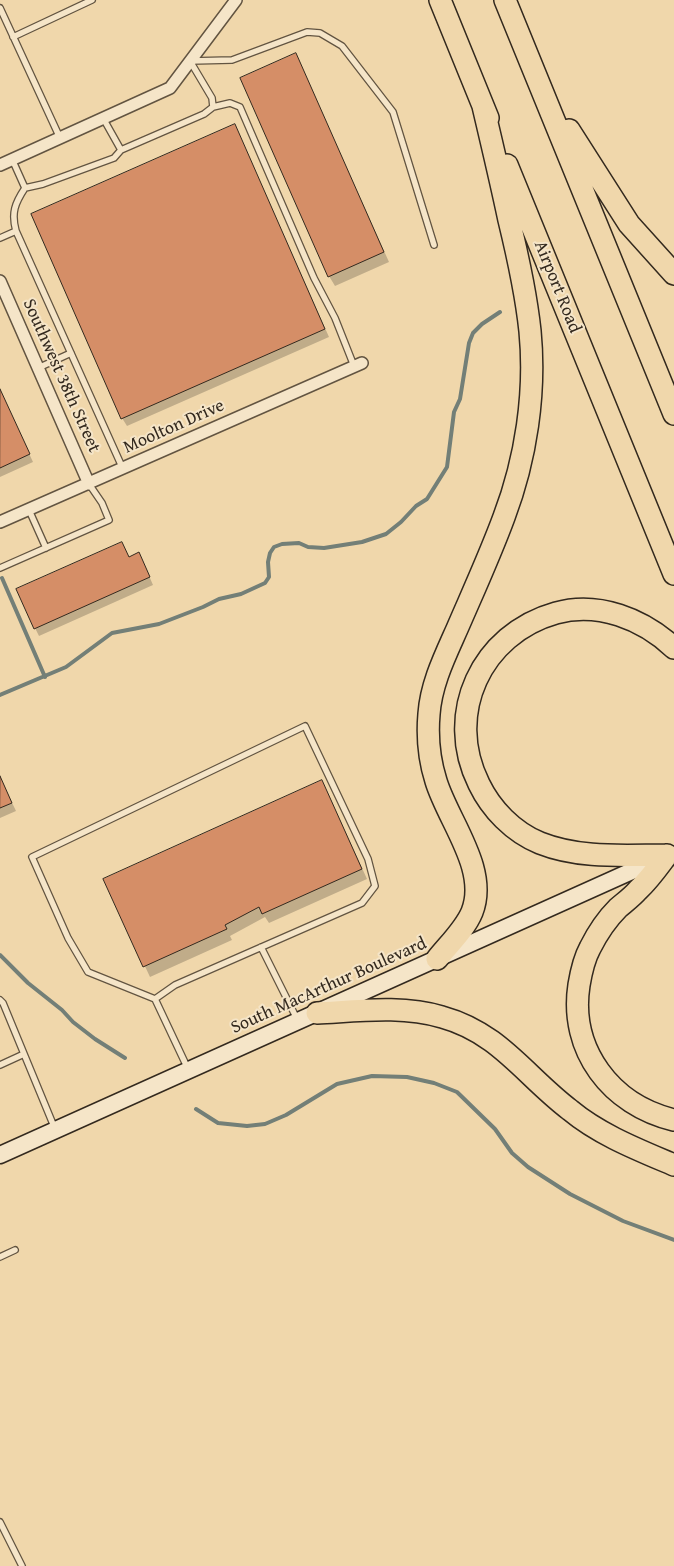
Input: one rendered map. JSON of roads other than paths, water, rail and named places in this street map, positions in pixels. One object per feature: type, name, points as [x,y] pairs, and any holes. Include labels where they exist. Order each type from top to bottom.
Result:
[{"type":"highway","name":"Airport Road","points":[[440,0],[674,574]]},
{"type":"highway","points":[[505,0],[545,94],[674,414]]},
{"type":"highway","points":[[545,94],[588,157],[605,188],[630,224],[674,274]]},
{"type":"highway","points":[[437,959],[472,913],[476,896],[476,882],[473,865],[436,782],[428,744],[429,712],[433,690],[445,657],[505,515],[525,441],[531,369],[530,332],[524,286],[483,106]]},
{"type":"highway","points":[[671,853],[595,855],[540,843],[517,830],[499,814],[486,798],[475,777],[468,756],[464,730],[472,688],[482,667],[497,649],[515,633],[543,618],[557,613],[582,610],[621,616],[644,625],[674,648]]},
{"type":"highway","points":[[671,853],[639,890],[616,909],[600,930],[589,950],[581,974],[577,996],[577,1018],[592,1060],[605,1079],[622,1096],[640,1108],[674,1120]]},
{"type":"highway","points":[[308,1018],[371,1010],[415,1011],[443,1017],[466,1026],[494,1041],[570,1111],[598,1129],[674,1165]]},
{"type":"main road","name":"South MacArthur Boulevard","points":[[0,1155],[56,1132],[671,853]]},
{"type":"street","points":[[0,165],[170,88],[236,0]]},
{"type":"street","name":"Southwest 38th Street","points":[[0,281],[89,484]]},
{"type":"street","name":"Moolton Drive","points":[[0,522],[358,364]]},
{"type":"lane","points":[[13,37],[92,0]]},
{"type":"lane","points":[[0,8],[60,138]]},
{"type":"lane","points":[[213,107],[212,98],[190,61],[232,60],[307,32],[320,33],[342,46],[394,112],[434,244]]},
{"type":"lane","points":[[123,469],[16,231],[12,218],[18,198],[25,188],[43,184],[114,158],[121,150],[204,114],[213,107],[230,103],[240,107],[314,278],[358,364]]},
{"type":"lane","points":[[104,118],[121,150]]},
{"type":"lane","points":[[12,159],[25,188]]},
{"type":"lane","points":[[0,238],[16,231]]},
{"type":"lane","points":[[38,368],[70,353]]},
{"type":"lane","points":[[0,568],[109,520],[102,503],[89,484]]},
{"type":"lane","points":[[28,510],[46,548]]},
{"type":"lane","points":[[155,999],[175,985],[362,903],[376,886],[368,859],[306,726],[32,857],[68,938],[88,972],[155,999],[189,1071]]},
{"type":"lane","points":[[261,947],[308,1018]]},
{"type":"lane","points":[[0,1000],[3,1003],[56,1132]]},
{"type":"lane","points":[[0,1065],[24,1054]]},
{"type":"lane","points":[[0,1257],[15,1250]]},
{"type":"lane","points":[[0,1522],[22,1566]]},
{"type":"waterway","points":[[0,695],[66,667],[112,633],[159,624],[219,599],[241,594],[265,583],[269,577],[268,562],[274,547],[282,544],[299,543],[308,547],[324,548],[362,542],[386,534],[416,506],[427,499],[447,467],[454,412],[460,399],[469,343],[473,333],[482,324],[500,312]]},
{"type":"waterway","points":[[2,578],[45,677]]},
{"type":"waterway","points":[[0,955],[28,983],[62,1010],[73,1022],[125,1058]]},
{"type":"waterway","points":[[196,1109],[218,1123],[247,1126],[265,1124],[286,1115],[337,1084],[372,1076],[407,1077],[434,1083],[457,1092],[495,1129],[512,1153],[528,1167],[570,1194],[623,1221],[674,1240]]}]
